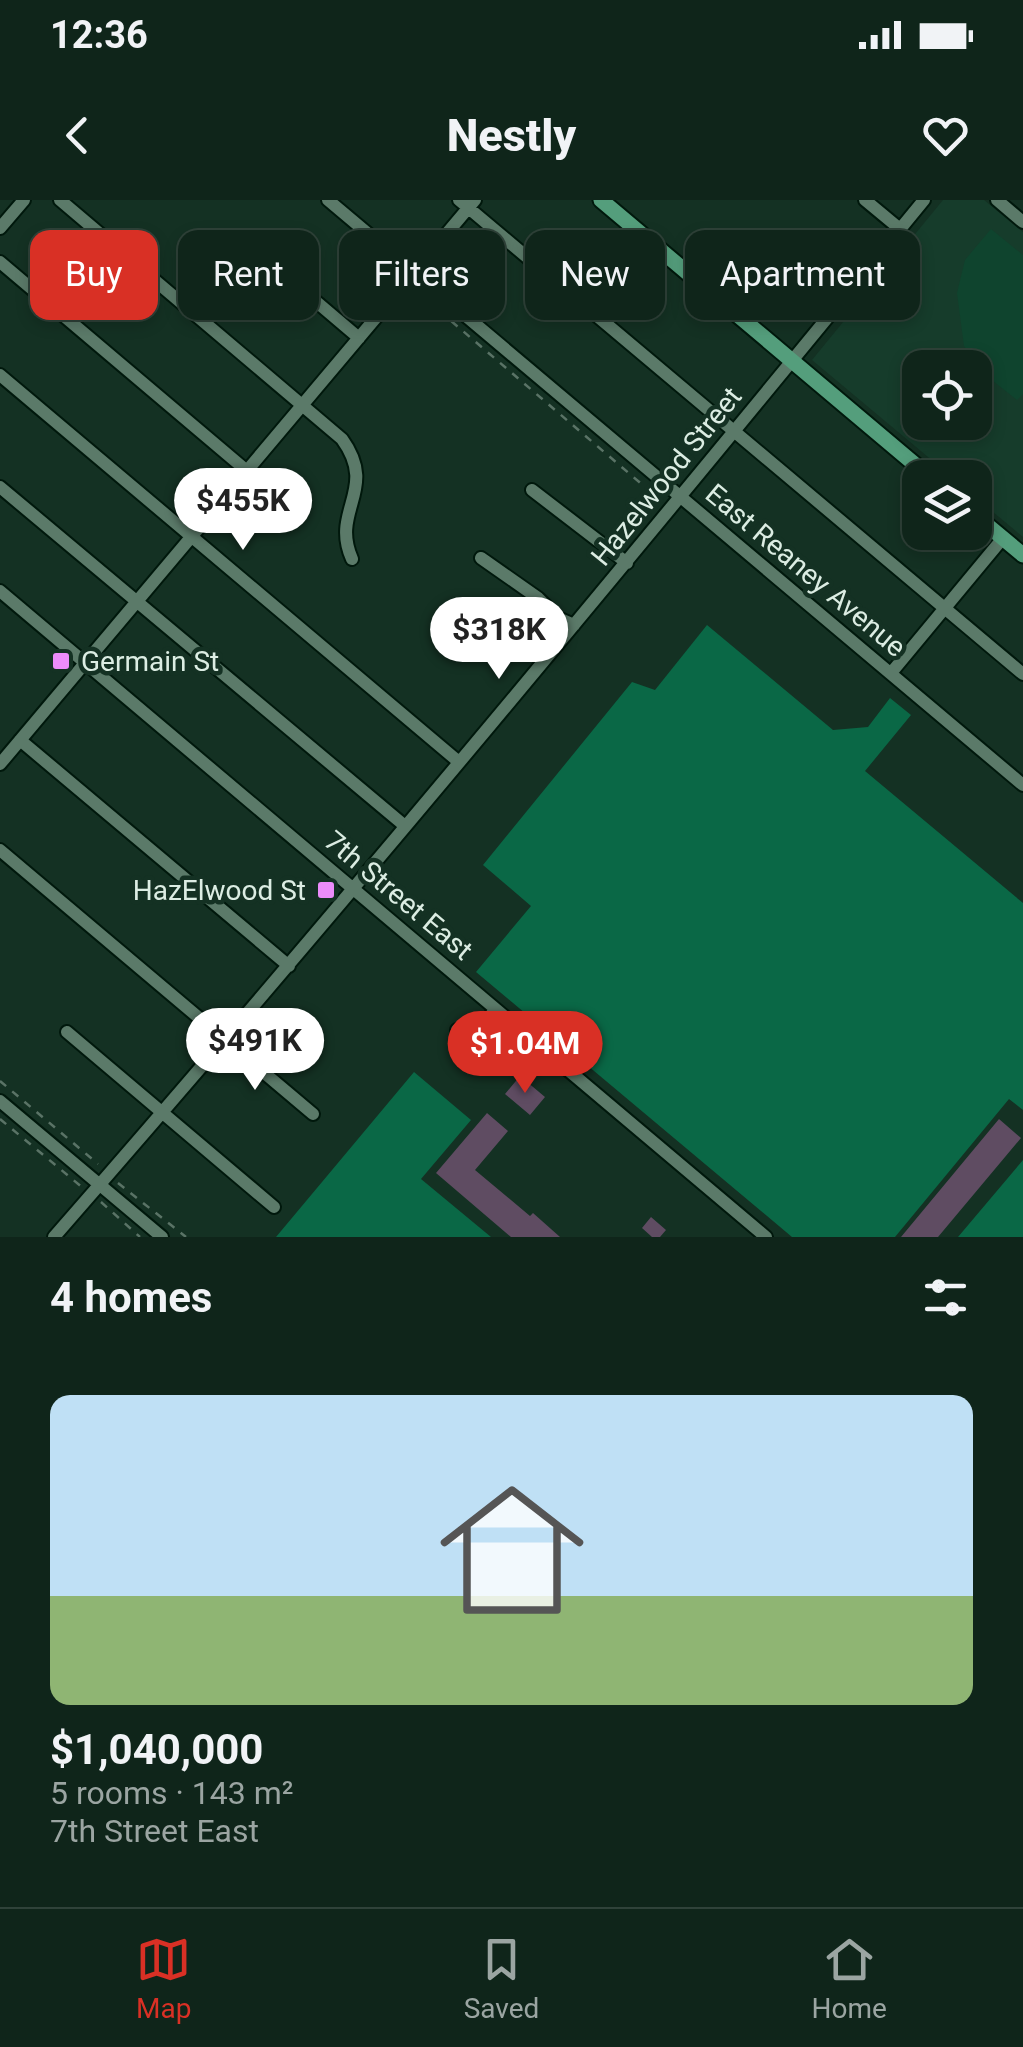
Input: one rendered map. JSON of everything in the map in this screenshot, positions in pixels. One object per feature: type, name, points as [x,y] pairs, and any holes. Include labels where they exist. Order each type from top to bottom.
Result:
[{"type":"main road","points":[[601,200],[910,460]]},
{"type":"main road","points":[[992,529],[1023,555]]},
{"type":"street","points":[[0,228],[24,200]]},
{"type":"street","points":[[60,200],[342,440],[355,460],[357,481],[346,530],[352,559]]},
{"type":"street","name":"East Reaney Avenue","points":[[328,200],[364,230]]},
{"type":"street","points":[[865,200],[900,230]]},
{"type":"street","name":"Hazelwood Street","points":[[900,230],[924,200]]},
{"type":"street","points":[[997,200],[1023,222]]},
{"type":"street","points":[[446,230],[467,203],[733,432],[1020,667]]},
{"type":"street","points":[[0,262],[246,471]]},
{"type":"street","points":[[319,305],[358,338]]},
{"type":"street","points":[[0,764],[373,320]]},
{"type":"street","name":"East Reaney Avenue","points":[[470,320],[1023,785]]},
{"type":"street","name":"Hazelwood Street","points":[[54,1237],[289,966],[627,564],[826,320]]},
{"type":"street","points":[[0,376],[459,762]]},
{"type":"street","points":[[0,486],[405,826]]},
{"type":"street","points":[[532,490],[627,564]]},
{"type":"street","points":[[890,673],[1003,538]]},
{"type":"street","points":[[481,558],[538,598],[558,618],[574,625]]},
{"type":"street","name":"7th Street East","points":[[0,591],[766,1237]]},
{"type":"street","points":[[20,740],[289,966]]},
{"type":"street","points":[[0,850],[314,1114]]},
{"type":"street","points":[[457,1030],[475,1046],[495,1010]]},
{"type":"street","points":[[68,1032],[274,1207]]},
{"type":"street","points":[[0,1101],[162,1237]]},
{"type":"path","points":[[452,320],[664,500]]},
{"type":"path","points":[[0,1081],[99,1169]]},
{"type":"path","points":[[0,1119],[84,1188]]},
{"type":"path","points":[[116,1183],[121,1183],[186,1237]]},
{"type":"path","points":[[101,1201],[140,1237]]},
{"type":"shaded area","points":[[943,200],[984,200],[1023,232],[1023,537],[992,511],[992,460],[932,460],[908,440],[992,440],[992,350],[902,350],[902,435],[812,360],[845,320],[920,320],[918,230]]},
{"type":"shaded area","points":[[991,229],[1023,255],[1023,394],[1017,400],[992,380],[992,350],[967,350],[964,346],[957,293],[965,260]]},
{"type":"green space","points":[[707,625],[833,730],[868,727],[890,698],[911,715],[865,771],[1023,903],[1023,1110],[1009,1099],[895,1237],[792,1237],[476,972],[531,906],[483,865],[632,682],[655,690]]},
{"type":"green space","points":[[414,1072],[471,1120],[421,1179],[491,1237],[276,1237]]},
{"type":"green space","points":[[1023,1160],[1023,1237],[958,1237]]},
{"type":"building","points":[[520,1076],[545,1097],[530,1115],[505,1094]]},
{"type":"building","points":[[487,1113],[508,1131],[475,1170],[560,1237],[511,1237],[436,1173]]},
{"type":"building","points":[[999,1119],[1021,1138],[938,1237],[901,1237]]},
{"type":"building","points":[[651,1217],[666,1230],[660,1237],[652,1237],[642,1228]]},
{"type":"place","name":"Germain St","points":[[61,661]]},
{"type":"place","name":"HazElwood St","points":[[326,890]]}]
